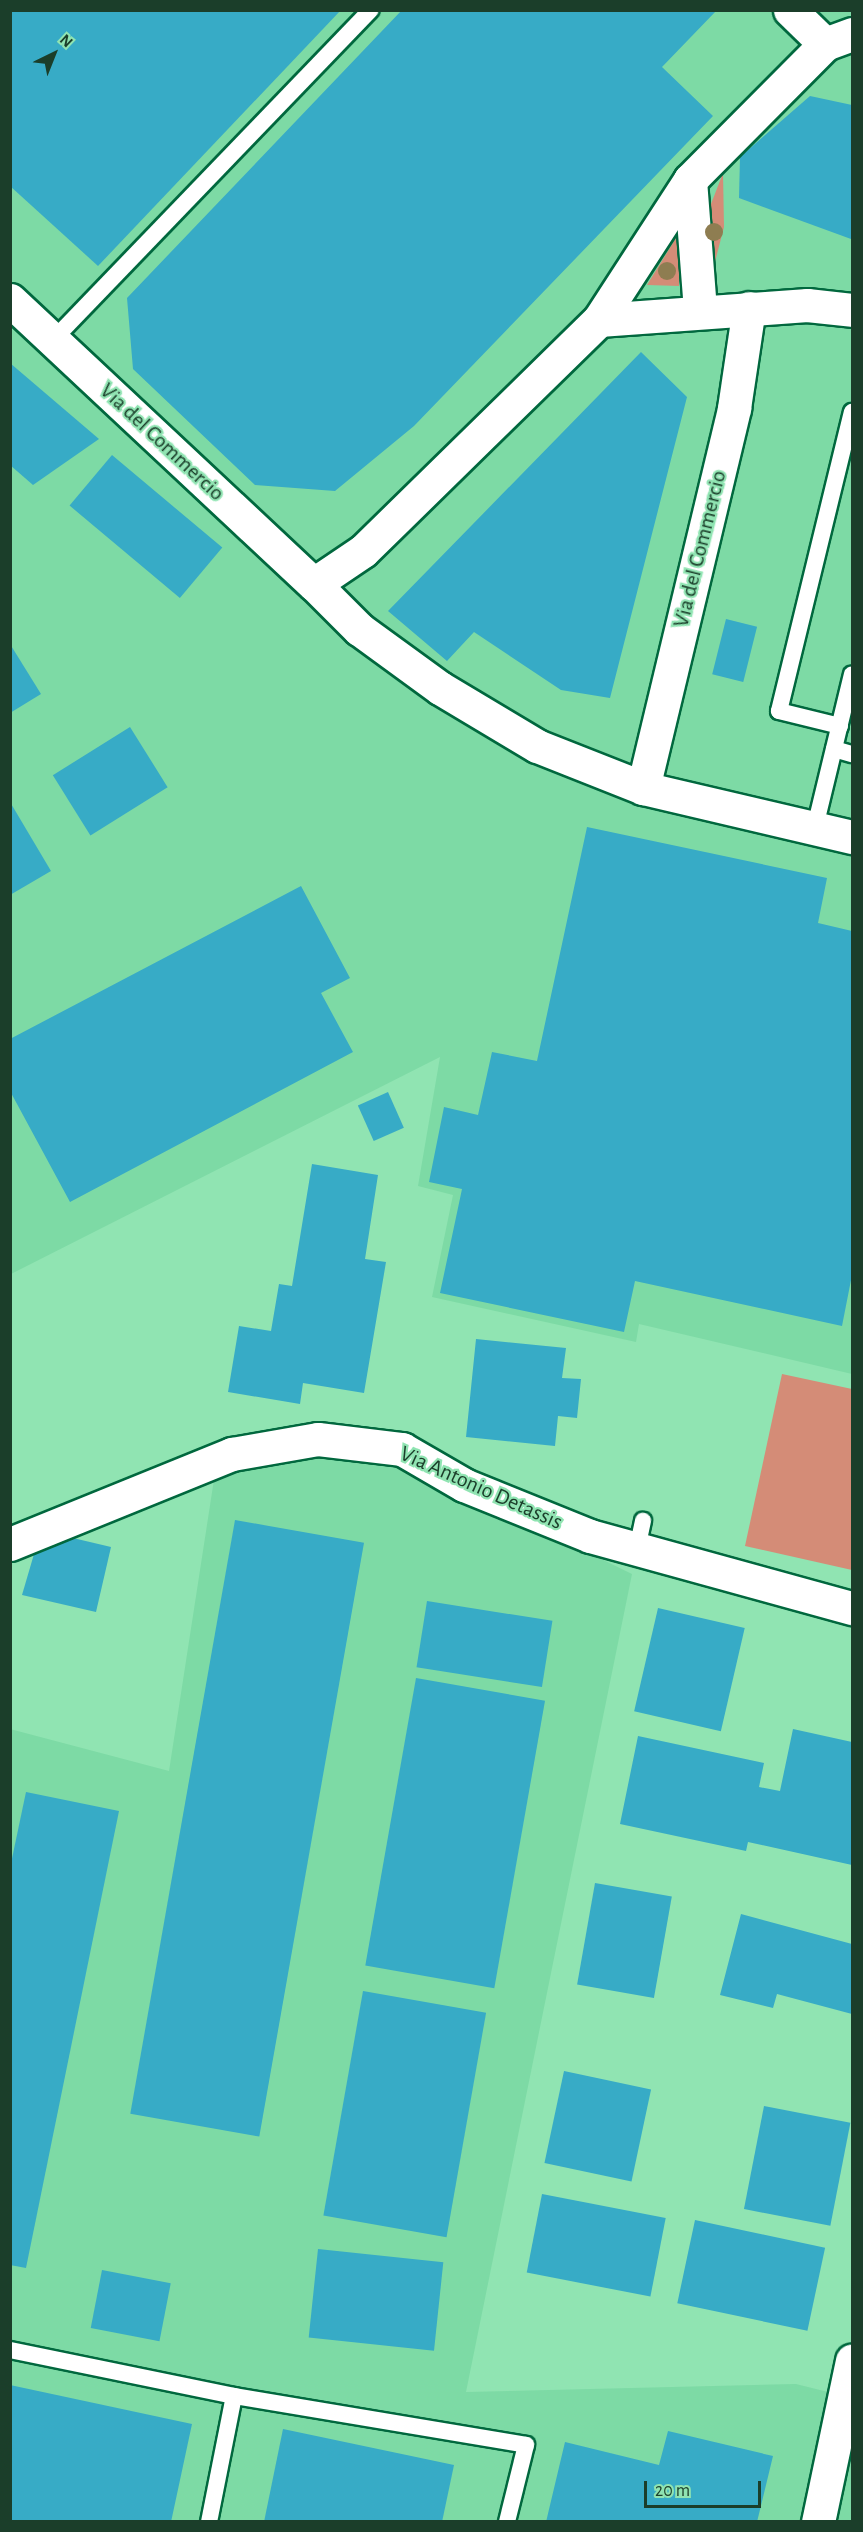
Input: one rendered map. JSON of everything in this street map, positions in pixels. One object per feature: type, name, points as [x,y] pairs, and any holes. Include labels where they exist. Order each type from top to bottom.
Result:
[{"type":"street","points":[[314,584],[363,551],[598,320],[690,180],[838,39],[789,10]]},
{"type":"street","points":[[690,180],[700,309]]},
{"type":"street","name":"Via del Commercio","points":[[10,300],[314,584],[359,629],[440,688],[537,746],[643,788],[852,837]]},
{"type":"street","points":[[598,320],[700,309],[807,305],[852,310]]},
{"type":"street","name":"Via del Commercio","points":[[643,788],[734,408],[749,308]]},
{"type":"street","name":"Via Antonio Detassis","points":[[10,1544],[232,1454],[318,1440],[402,1449],[464,1485],[590,1536],[640,1535],[852,1608]]},
{"type":"street","points":[[818,2522],[852,2361]]},
{"type":"lane","points":[[53,340],[370,10]]},
{"type":"lane","points":[[840,726],[779,711],[852,412]]},
{"type":"lane","points":[[815,827],[852,674]]},
{"type":"lane","points":[[834,749],[852,754]]},
{"type":"lane","points":[[10,2350],[234,2396],[526,2445],[507,2522]]},
{"type":"lane","points":[[209,2522],[234,2396]]},
{"type":"shaded area","points":[[11,11],[852,11],[852,1374],[639,1324],[636,1342],[432,1297],[453,1195],[418,1186],[440,1057],[11,1274]]},
{"type":"shaded area","points":[[723,173],[724,227],[710,281],[704,222]]},
{"type":"shaded area","points":[[679,233],[679,286],[647,285]]},
{"type":"shaded area","points":[[782,1374],[852,1389],[852,1570],[745,1546]]},
{"type":"shaded area","points":[[319,1451],[416,1469],[632,1574],[466,2392],[796,2384],[852,2398],[852,2521],[11,2521],[10,1729],[169,1771],[215,1473]]},
{"type":"building","points":[[10,10],[341,10],[98,266],[10,186]]},
{"type":"building","points":[[402,10],[717,10],[662,67],[713,116],[414,426],[335,491],[255,485],[133,369],[127,298]]},
{"type":"building","points":[[810,96],[852,105],[851,239],[739,198],[740,157]]},
{"type":"building","points":[[641,352],[687,397],[610,698],[561,690],[474,632],[447,661],[388,611]]},
{"type":"building","points":[[10,363],[99,439],[33,485],[10,465]]},
{"type":"building","points":[[112,455],[222,548],[180,598],[70,506]]},
{"type":"building","points":[[726,619],[757,627],[743,682],[712,674]]},
{"type":"building","points":[[10,644],[41,694],[10,713]]},
{"type":"building","points":[[130,727],[168,787],[90,835],[53,775]]},
{"type":"building","points":[[10,802],[51,871],[10,895]]},
{"type":"building","points":[[587,827],[827,878],[818,923],[852,931],[852,1275],[842,1326],[635,1281],[624,1332],[440,1293],[462,1189],[429,1182],[444,1107],[478,1115],[492,1052],[537,1061]]},
{"type":"building","points":[[301,886],[350,978],[321,993],[353,1052],[70,1202],[10,1091],[10,1039]]},
{"type":"building","points":[[388,1092],[404,1128],[374,1141],[358,1105]]},
{"type":"building","points":[[312,1164],[378,1175],[365,1259],[386,1262],[364,1393],[303,1383],[300,1404],[228,1392],[239,1326],[271,1331],[279,1284],[292,1286]]},
{"type":"building","points":[[476,1339],[566,1348],[562,1378],[581,1379],[577,1418],[558,1416],[555,1446],[466,1437]]},
{"type":"building","points":[[235,1520],[364,1543],[259,2137],[130,2114]]},
{"type":"building","points":[[56,1534],[111,1547],[96,1612],[22,1595],[39,1537]]},
{"type":"building","points":[[427,1601],[552,1621],[542,1687],[417,1667]]},
{"type":"building","points":[[658,1608],[745,1628],[721,1731],[634,1711]]},
{"type":"building","points":[[416,1678],[545,1701],[494,1988],[365,1966]]},
{"type":"building","points":[[793,1729],[852,1742],[852,1865],[748,1842],[746,1851],[620,1824],[638,1736],[764,1763],[759,1787],[780,1791]]},
{"type":"building","points":[[26,1792],[119,1811],[26,2268],[10,2265],[10,1868]]},
{"type":"building","points":[[595,1883],[672,1897],[654,1998],[577,1984]]},
{"type":"building","points":[[741,1914],[852,1944],[852,2014],[777,1994],[773,2008],[720,1995]]},
{"type":"building","points":[[363,1991],[486,2013],[447,2237],[323,2216]]},
{"type":"building","points":[[564,2071],[651,2090],[632,2181],[544,2163]]},
{"type":"building","points":[[764,2106],[850,2123],[830,2226],[744,2209]]},
{"type":"building","points":[[542,2194],[666,2218],[650,2297],[527,2273]]},
{"type":"building","points":[[695,2220],[825,2248],[807,2331],[677,2303]]},
{"type":"building","points":[[318,2249],[443,2262],[434,2351],[309,2338]]},
{"type":"building","points":[[102,2270],[171,2283],[159,2341],[91,2328]]},
{"type":"building","points":[[10,2385],[192,2424],[171,2522],[10,2522]]},
{"type":"building","points":[[283,2429],[454,2465],[442,2522],[264,2522]]},
{"type":"building","points":[[668,2431],[773,2456],[757,2522],[546,2522],[565,2442],[659,2465]]}]
